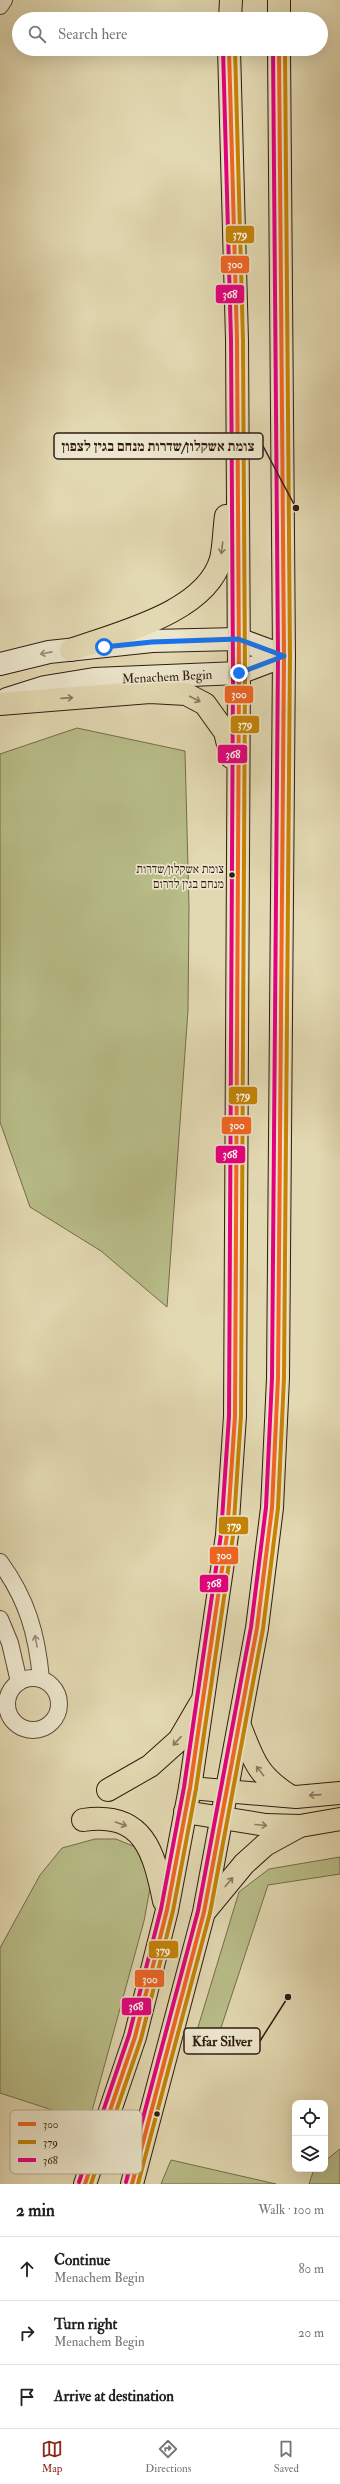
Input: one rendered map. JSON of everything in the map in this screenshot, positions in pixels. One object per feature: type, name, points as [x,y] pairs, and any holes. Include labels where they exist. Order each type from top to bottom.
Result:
[{"type":"highway","points":[[230,12],[231,0]]},
{"type":"highway","points":[[279,0],[279,12]]},
{"type":"highway","points":[[110,2110],[135,2037],[166,1910],[190,1788],[205,1696],[227,1535],[235,1416],[239,673],[238,426],[229,56]]},
{"type":"highway","points":[[142,2146],[204,1912],[228,1792],[257,1628],[272,1508],[278,1378],[284,656],[279,56]]},
{"type":"highway","points":[[71,650],[152,620],[190,601],[209,583],[221,560],[238,426]]},
{"type":"highway","points":[[0,703],[150,692],[186,694],[205,704],[225,732],[238,787]]},
{"type":"highway","points":[[108,1790],[150,1766],[179,1740],[205,1696]]},
{"type":"highway","points":[[240,1726],[254,1763],[271,1784],[290,1796]]},
{"type":"highway","points":[[190,1788],[290,1796],[340,1793]]},
{"type":"highway","points":[[185,1812],[222,1820],[266,1826],[300,1826],[340,1819]]},
{"type":"highway","points":[[83,1820],[104,1819],[125,1824],[143,1837],[156,1860],[166,1910]]},
{"type":"highway","points":[[204,1912],[244,1864],[265,1845],[300,1826]]},
{"type":"highway","points":[[85,2184],[88,2174]]},
{"type":"highway","points":[[132,2184],[135,2174]]},
{"type":"main road","points":[[0,664],[49,652],[152,642],[238,639],[284,656]]},
{"type":"main road","name":"Menachem Begin","points":[[0,703],[45,687],[94,679],[239,673],[284,656]]},
{"type":"street","points":[[0,6],[4,0]]},
{"type":"street","points":[[0,1562],[22,1598],[31,1620],[41,1679]]},
{"type":"street","points":[[0,1619],[10,1643],[19,1682]]},
{"type":"street","points":[[32,1678],[41,1679],[52,1685],[57,1694],[59,1704],[57,1714],[52,1722],[43,1728],[33,1730],[19,1725],[9,1714],[7,1704],[9,1694],[19,1682],[32,1678]]},
{"type":"green space","points":[[77,728],[185,751],[189,907],[188,1010],[167,1307],[101,1251],[30,1207],[0,1122],[0,754]]},
{"type":"green space","points":[[95,1839],[116,1839],[138,1848],[151,1883],[144,1921],[92,2110],[52,2110],[0,2093],[0,1948],[40,1875],[62,1848]]},
{"type":"green space","points":[[340,1857],[340,1874],[268,1885],[216,2043],[195,2037],[239,1892],[269,1869]]},
{"type":"green space","points":[[340,2149],[340,2184],[309,2184],[313,2172],[328,2172],[328,2159]]},
{"type":"green space","points":[[171,2160],[276,2184],[161,2184]]},
{"type":"transit line","name":"368","points":[[103,2110],[129,2035],[161,1909],[184,1787],[221,1534],[229,1416],[233,673],[231,340],[223,56]]},
{"type":"transit line","name":"300","points":[[110,2110],[135,2037],[167,1910],[190,1788],[227,1535],[235,1416],[239,673],[237,340],[229,56]]},
{"type":"transit line","name":"379","points":[[117,2110],[141,2039],[173,1911],[196,1789],[233,1536],[241,1416],[245,673],[243,340],[235,56]]},
{"type":"transit line","name":"368","points":[[142,2122],[198,1911],[251,1627],[266,1507],[272,1378],[278,656],[273,56]]},
{"type":"transit line","name":"300","points":[[142,2146],[204,1912],[257,1628],[272,1508],[278,1378],[284,656],[279,56]]},
{"type":"transit line","name":"379","points":[[142,2169],[210,1913],[263,1629],[278,1508],[284,1378],[290,656],[285,56]]},
{"type":"transit line","name":"368","points":[[79,2182],[82,2174]]},
{"type":"transit line","name":"300","points":[[85,2184],[88,2174]]},
{"type":"transit line","name":"379","points":[[91,2184],[94,2174]]},
{"type":"transit line","name":"368","points":[[126,2182],[128,2174]]},
{"type":"transit line","name":"300","points":[[132,2184],[135,2174]]},
{"type":"transit line","name":"379","points":[[138,2184],[141,2174]]},
{"type":"place","name":"צומת אשקלון/שדרות מנחם בגין לצפון","points":[[296,508]]},
{"type":"place","name":"צומת אשקלון/שדרות מנחם בגין לדרום","points":[[232,875]]},
{"type":"place","name":"Kfar Silver","points":[[288,1997]]},
{"type":"route","points":[[104,647],[152,642],[238,639],[284,656],[239,673]]}]
